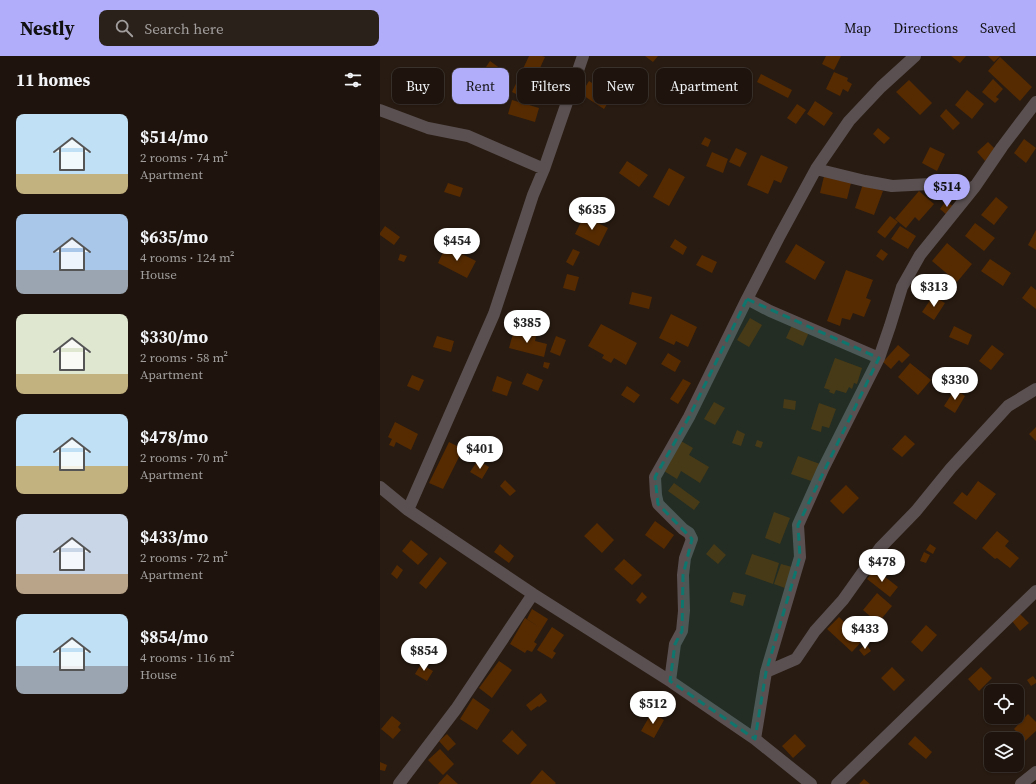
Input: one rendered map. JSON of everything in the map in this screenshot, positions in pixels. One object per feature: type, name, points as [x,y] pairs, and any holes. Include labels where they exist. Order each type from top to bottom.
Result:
[{"type":"street","points":[[408,510],[494,314],[533,195],[544,169],[583,56]]},
{"type":"street","points":[[670,681],[675,644],[682,631],[684,611],[683,575],[685,558],[692,540],[689,533],[658,504],[655,477],[688,417],[779,237],[816,169],[849,121],[880,87],[915,56]]},
{"type":"street","points":[[755,739],[766,672],[778,626],[800,557],[798,525],[823,469],[879,358],[902,287],[920,256],[974,188],[1002,146],[1036,102]]},
{"type":"street","points":[[380,110],[428,128],[468,136],[544,169]]},
{"type":"street","points":[[816,169],[892,186],[930,184],[974,188]]},
{"type":"street","points":[[747,299],[770,311],[879,358]]},
{"type":"street","points":[[766,672],[796,659],[815,631],[843,600],[880,548],[916,511],[951,468],[1008,406],[1036,389]]},
{"type":"street","points":[[380,487],[408,510],[533,594],[670,681],[755,739],[808,783]]},
{"type":"street","points":[[837,784],[1036,591]]},
{"type":"street","points":[[399,784],[456,709],[533,594]]},
{"type":"street","points":[[1021,784],[1036,772]]},
{"type":"highlighted area","points":[[747,299],[879,358],[798,525],[800,557],[766,672],[755,739],[670,681],[675,644],[682,631],[683,575],[692,539],[658,504],[655,477],[689,417]]},
{"type":"building","points":[[529,56],[545,57],[540,68],[523,68]]},
{"type":"building","points":[[645,56],[658,56],[653,62]]},
{"type":"building","points":[[826,56],[841,56],[834,70],[822,64]]},
{"type":"building","points":[[951,56],[966,56],[960,63]]},
{"type":"building","points":[[988,56],[1000,56],[994,62]]},
{"type":"building","points":[[1000,57],[1032,87],[1020,101],[988,71]]},
{"type":"building","points":[[490,61],[500,68],[485,68]]},
{"type":"building","points":[[834,72],[848,78],[847,81],[852,84],[848,92],[843,89],[840,96],[826,89]]},
{"type":"building","points":[[761,74],[792,90],[788,98],[757,82]]},
{"type":"building","points":[[993,79],[1003,89],[996,97],[999,99],[995,103],[982,92]]},
{"type":"building","points":[[909,80],[932,103],[920,115],[896,92]]},
{"type":"building","points":[[517,81],[517,94],[512,92]]},
{"type":"building","points":[[589,81],[593,84],[593,102],[585,97],[585,88]]},
{"type":"building","points":[[967,90],[984,104],[972,119],[955,105]]},
{"type":"building","points":[[512,100],[517,101],[517,104],[526,104],[539,108],[535,122],[508,114]]},
{"type":"building","points":[[815,101],[833,113],[824,126],[807,114]]},
{"type":"building","points":[[596,104],[607,104],[604,109]]},
{"type":"building","points":[[797,104],[806,110],[796,124],[787,118]]},
{"type":"building","points":[[946,109],[960,123],[953,130],[940,116]]},
{"type":"building","points":[[878,128],[890,138],[884,144],[873,134]]},
{"type":"building","points":[[705,137],[711,140],[708,147],[701,144]]},
{"type":"building","points":[[1024,139],[1036,148],[1026,163],[1014,153]]},
{"type":"building","points":[[988,142],[996,150],[985,161],[977,152]]},
{"type":"building","points":[[930,147],[945,154],[937,171],[922,163]]},
{"type":"building","points":[[736,148],[747,153],[740,167],[729,162]]},
{"type":"building","points":[[712,152],[728,159],[723,173],[706,166]]},
{"type":"building","points":[[761,155],[788,167],[781,183],[774,180],[768,194],[747,185]]},
{"type":"building","points":[[627,161],[648,175],[639,187],[619,173]]},
{"type":"building","points":[[669,168],[685,177],[669,206],[653,197]]},
{"type":"building","points":[[825,172],[852,179],[847,199],[820,193]]},
{"type":"building","points":[[448,183],[463,188],[460,197],[444,192]]},
{"type":"building","points":[[863,184],[883,191],[874,215],[855,208]]},
{"type":"building","points":[[919,191],[934,204],[919,221],[915,217],[906,228],[895,219]]},
{"type":"building","points":[[996,197],[1008,207],[994,225],[981,215]]},
{"type":"building","points":[[946,201],[954,207],[948,216],[940,209]]},
{"type":"building","points":[[584,216],[608,228],[599,246],[575,234]]},
{"type":"building","points":[[890,216],[898,222],[885,238],[877,232]]},
{"type":"building","points":[[975,223],[995,238],[984,251],[965,236]]},
{"type":"building","points":[[385,226],[400,237],[394,245],[380,235]]},
{"type":"building","points":[[900,226],[916,236],[908,249],[891,239]]},
{"type":"building","points":[[1036,230],[1036,250],[1028,245]]},
{"type":"building","points":[[675,239],[687,247],[683,255],[670,247]]},
{"type":"building","points":[[947,243],[972,264],[957,282],[932,261]]},
{"type":"building","points":[[796,244],[825,262],[815,280],[785,262]]},
{"type":"building","points":[[446,246],[476,261],[467,278],[438,263]]},
{"type":"building","points":[[573,249],[580,252],[573,266],[566,262]]},
{"type":"building","points":[[881,249],[888,254],[883,261],[876,256]]},
{"type":"building","points":[[400,254],[407,256],[404,262],[398,260]]},
{"type":"building","points":[[702,255],[717,262],[712,273],[696,265]]},
{"type":"building","points":[[990,259],[1011,273],[1003,286],[981,271]]},
{"type":"building","points":[[846,270],[873,280],[866,298],[871,300],[864,317],[853,313],[850,320],[842,318],[840,326],[827,321]]},
{"type":"building","points":[[567,274],[579,277],[575,291],[563,288]]},
{"type":"building","points":[[1031,286],[1036,290],[1036,309],[1022,298]]},
{"type":"building","points":[[632,292],[652,297],[649,309],[629,304]]},
{"type":"building","points":[[933,296],[945,303],[934,320],[922,312]]},
{"type":"building","points":[[671,314],[697,327],[688,347],[676,341],[674,345],[659,338]]},
{"type":"building","points":[[750,318],[762,325],[749,347],[737,340]]},
{"type":"building","points":[[601,324],[637,343],[626,365],[614,358],[611,363],[602,358],[604,355],[588,346]]},
{"type":"building","points":[[792,325],[809,332],[803,346],[786,338]]},
{"type":"building","points":[[954,326],[972,335],[968,345],[949,337]]},
{"type":"building","points":[[514,330],[536,336],[535,341],[547,344],[544,357],[509,348]]},
{"type":"building","points":[[437,336],[454,341],[451,352],[433,347]]},
{"type":"building","points":[[556,336],[566,340],[560,356],[550,352]]},
{"type":"building","points":[[898,345],[910,355],[902,363],[899,360],[891,369],[883,362]]},
{"type":"building","points":[[992,345],[1004,354],[991,370],[979,361]]},
{"type":"building","points":[[668,353],[681,361],[675,372],[661,364]]},
{"type":"building","points":[[835,358],[862,368],[857,384],[854,383],[852,389],[849,387],[846,393],[836,390],[834,394],[829,392],[830,390],[824,388]]},
{"type":"building","points":[[544,362],[550,363],[548,369],[543,367]]},
{"type":"building","points":[[910,363],[931,380],[918,395],[898,377]]},
{"type":"building","points":[[527,373],[543,380],[538,391],[522,384]]},
{"type":"building","points":[[412,375],[424,380],[419,391],[407,386]]},
{"type":"building","points":[[497,376],[512,382],[507,396],[492,391]]},
{"type":"building","points":[[683,379],[691,383],[678,404],[670,399]]},
{"type":"building","points":[[627,386],[640,395],[634,403],[621,395]]},
{"type":"building","points":[[955,389],[965,396],[955,413],[944,406]]},
{"type":"building","points":[[784,399],[796,401],[795,410],[783,408]]},
{"type":"building","points":[[714,402],[725,408],[715,425],[704,419]]},
{"type":"building","points":[[819,403],[836,409],[829,428],[822,426],[821,432],[811,429]]},
{"type":"building","points":[[395,422],[418,434],[411,450],[396,442],[394,447],[389,445],[392,439],[388,437]]},
{"type":"building","points":[[1036,427],[1036,441],[1029,434]]},
{"type":"building","points":[[737,430],[745,434],[741,446],[732,443]]},
{"type":"building","points":[[905,435],[915,444],[902,457],[892,449]]},
{"type":"building","points":[[757,440],[763,442],[761,448],[755,446]]},
{"type":"building","points":[[681,441],[693,448],[689,455],[709,467],[700,483],[681,471],[677,479],[664,471]]},
{"type":"building","points":[[449,442],[463,449],[443,489],[429,483]]},
{"type":"building","points":[[798,456],[820,464],[814,482],[791,474]]},
{"type":"building","points":[[478,460],[489,467],[482,479],[470,472]]},
{"type":"building","points":[[505,480],[516,491],[510,496],[500,486]]},
{"type":"building","points":[[978,481],[996,494],[976,520],[953,503],[962,492],[967,496]]},
{"type":"building","points":[[674,483],[700,502],[694,510],[668,491]]},
{"type":"building","points":[[846,485],[859,498],[843,514],[830,501]]},
{"type":"building","points":[[774,512],[790,518],[780,544],[765,538]]},
{"type":"building","points":[[655,521],[674,535],[664,549],[645,535]]},
{"type":"building","points":[[597,523],[614,540],[602,553],[584,536]]},
{"type":"building","points":[[997,531],[1009,541],[1005,546],[1019,558],[1010,568],[997,558],[995,559],[982,548]]},
{"type":"building","points":[[411,540],[428,554],[418,565],[402,551]]},
{"type":"building","points":[[500,544],[514,556],[509,563],[494,552]]},
{"type":"building","points":[[714,544],[726,555],[718,564],[706,554]]},
{"type":"building","points":[[930,544],[936,548],[933,554],[926,550]]},
{"type":"building","points":[[924,552],[930,555],[926,563],[920,561]]},
{"type":"building","points":[[752,554],[779,563],[773,584],[745,574]]},
{"type":"building","points":[[440,557],[447,563],[426,589],[419,583]]},
{"type":"building","points":[[624,559],[642,575],[632,585],[614,569]]},
{"type":"building","points":[[781,564],[792,567],[785,588],[774,584]]},
{"type":"building","points":[[397,565],[403,570],[397,579],[391,574]]},
{"type":"building","points":[[875,569],[898,587],[890,597],[867,579]]},
{"type":"building","points":[[642,592],[647,597],[640,604],[636,600]]},
{"type":"building","points":[[733,592],[746,595],[743,606],[730,602]]},
{"type":"building","points":[[877,593],[892,606],[878,623],[863,610]]},
{"type":"building","points":[[532,609],[548,619],[534,642],[537,644],[532,652],[527,650],[525,653],[510,644],[525,618],[539,627],[527,619]]},
{"type":"building","points":[[1020,614],[1029,623],[1020,631],[1012,621]]},
{"type":"building","points":[[839,617],[863,640],[852,652],[827,629]]},
{"type":"building","points":[[926,625],[937,635],[922,652],[911,642]]},
{"type":"building","points":[[552,627],[564,635],[553,651],[556,653],[552,659],[537,650]]},
{"type":"building","points":[[866,644],[871,651],[864,656],[859,650]]},
{"type":"building","points":[[499,661],[512,670],[492,698],[479,688]]},
{"type":"building","points":[[421,664],[433,671],[427,681],[415,674]]},
{"type":"building","points":[[892,667],[905,680],[894,691],[881,678]]},
{"type":"building","points":[[981,667],[992,678],[984,684],[979,691],[968,679]]},
{"type":"building","points":[[1033,676],[1036,683],[1031,686],[1027,680]]},
{"type":"building","points":[[541,693],[547,701],[531,711],[526,705]]},
{"type":"building","points":[[473,698],[490,710],[477,730],[460,719]]},
{"type":"building","points":[[652,712],[664,720],[654,738],[641,731]]},
{"type":"building","points":[[1028,714],[1036,722],[1036,731],[1025,741],[1024,732],[1017,732],[1014,729],[1019,724],[1024,724],[1024,718]]},
{"type":"building","points":[[392,716],[401,723],[398,727],[401,730],[393,739],[381,729]]},
{"type":"building","points":[[512,730],[527,745],[518,755],[502,741]]},
{"type":"building","points":[[447,734],[456,744],[448,751],[439,741]]},
{"type":"building","points":[[795,734],[806,746],[793,758],[782,746]]},
{"type":"building","points":[[915,736],[932,752],[926,759],[908,744]]},
{"type":"building","points":[[440,749],[454,764],[443,775],[428,760]]},
{"type":"building","points":[[380,762],[387,765],[385,771],[380,770]]},
{"type":"building","points":[[542,770],[556,783],[555,784],[530,784]]},
{"type":"building","points":[[447,774],[458,784],[438,784]]},
{"type":"building","points":[[864,779],[870,784],[859,784]]}]
